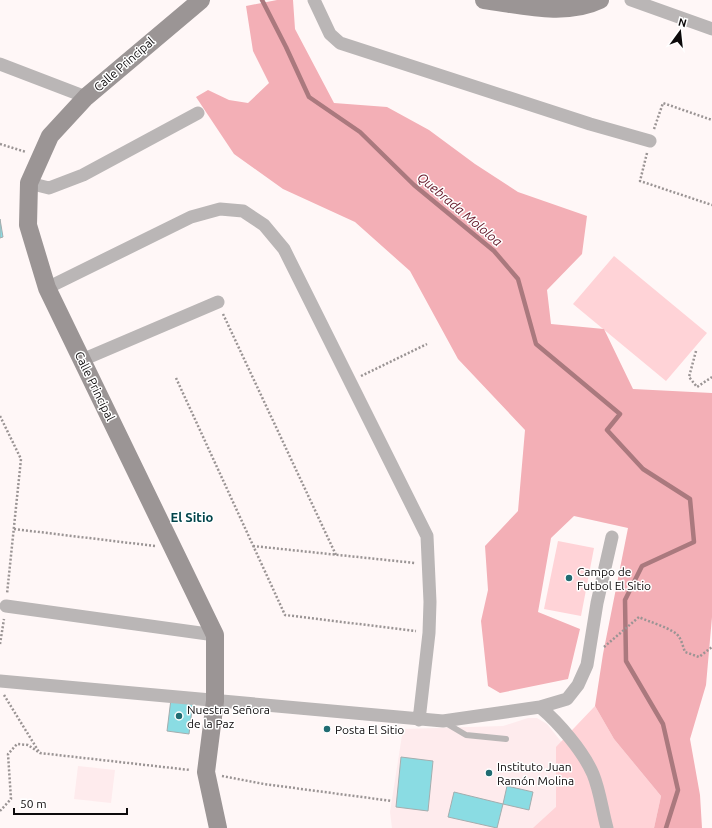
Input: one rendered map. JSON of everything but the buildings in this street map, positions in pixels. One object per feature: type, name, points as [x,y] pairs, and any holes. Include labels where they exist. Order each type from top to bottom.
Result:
[{"type":"street","name":"Calle Principal","points":[[201,0],[86,97],[50,136],[29,183],[28,224],[47,288],[215,635],[215,701],[206,772],[218,828]]},
{"type":"street","points":[[314,0],[330,34],[340,44],[650,141]]},
{"type":"street","points":[[484,0],[545,9],[582,6],[600,0]]},
{"type":"street","points":[[631,0],[712,29]]},
{"type":"street","points":[[0,64],[86,97]]},
{"type":"street","points":[[29,183],[49,188],[83,175],[198,113]]},
{"type":"street","points":[[47,288],[191,217],[220,209],[243,211],[264,225],[284,248],[427,536],[429,633],[419,720]]},
{"type":"street","points":[[82,360],[218,302]]},
{"type":"street","points":[[0,681],[419,720],[443,721],[540,707],[567,699],[578,685],[587,665],[597,603],[612,537]]},
{"type":"street","points":[[6,606],[215,635]]},
{"type":"street","points":[[540,707],[554,719],[579,752],[593,774],[607,828]]},
{"type":"lane","points":[[443,721],[466,735],[506,739]]},
{"type":"path","points":[[712,120],[663,103],[650,141],[640,181],[712,204]]},
{"type":"path","points":[[0,144],[40,157]]},
{"type":"path","points":[[218,302],[336,555]]},
{"type":"path","points":[[350,382],[427,344]]},
{"type":"path","points":[[696,351],[689,377],[697,387],[712,377]]},
{"type":"path","points":[[176,378],[285,615],[429,633]]},
{"type":"path","points":[[0,416],[21,460],[6,606],[0,644]]},
{"type":"path","points":[[14,529],[174,549]]},
{"type":"path","points":[[253,546],[428,565]]},
{"type":"path","points":[[605,647],[639,617],[652,624],[666,627],[679,635],[685,652],[699,657],[712,647]]},
{"type":"path","points":[[0,689],[40,753],[28,745],[17,744],[8,754],[12,799],[0,811]]},
{"type":"shaded area","points":[[277,0],[293,0],[295,29],[334,103],[387,107],[429,130],[475,164],[518,192],[587,216],[582,254],[547,290],[551,324],[604,329],[633,389],[712,393],[712,617],[706,685],[690,739],[700,795],[702,828],[654,828],[661,796],[614,739],[595,706],[603,654],[628,528],[574,516],[551,538],[538,612],[580,629],[568,679],[500,693],[488,686],[481,621],[488,590],[485,546],[518,511],[525,430],[458,359],[410,271],[355,222],[283,189],[234,154],[196,97],[208,90],[229,100],[248,103],[269,83],[253,51],[246,6]]},
{"type":"shaded area","points":[[614,256],[707,333],[666,381],[573,304]]},
{"type":"shaded area","name":"Campo de Futbol El Sitio","points":[[558,541],[594,548],[581,616],[544,609]]},
{"type":"shaded area","points":[[595,706],[614,739],[661,796],[654,828],[533,828],[556,807],[556,747]]},
{"type":"shaded area","name":"Instituto Juan Ramón Molina","points":[[528,718],[537,718],[547,724],[576,760],[596,828],[392,828],[390,812],[403,729],[503,726]]},
{"type":"shaded area","points":[[78,766],[115,770],[111,803],[74,799]]},
{"type":"waterway","name":"Quebrada Mololoa","points":[[262,0],[309,97],[360,132],[414,185],[494,251],[518,279],[536,344],[620,414],[607,430],[643,469],[690,499],[694,542],[642,566],[625,600],[626,661],[663,724],[678,790],[666,828]]},
{"type":"place","name":"Campo de Futbol El Sitio","points":[[569,578]]},
{"type":"place","name":"Nuestra Señora de la Paz","points":[[179,716]]},
{"type":"place","name":"Posta El Sitio","points":[[327,729]]},
{"type":"place","name":"Instituto Juan Ramón Molina","points":[[489,773]]},
{"type":"district","name":"El Sitio","points":[[192,517]]}]
